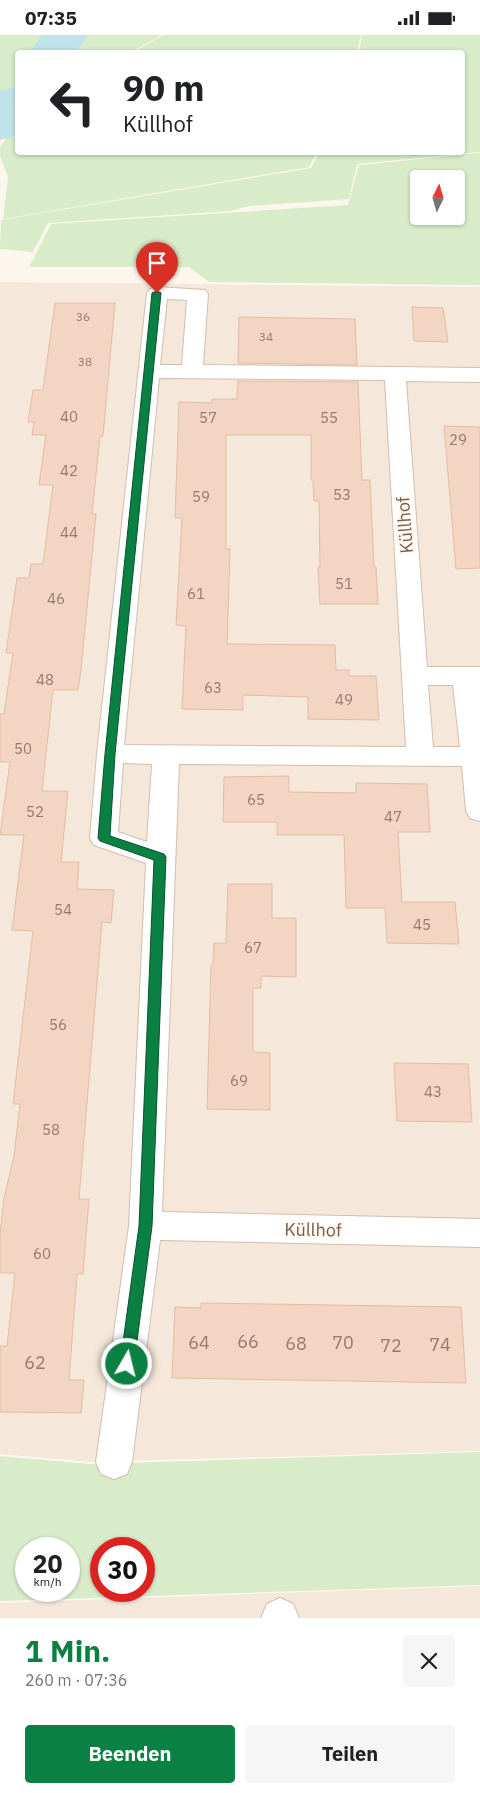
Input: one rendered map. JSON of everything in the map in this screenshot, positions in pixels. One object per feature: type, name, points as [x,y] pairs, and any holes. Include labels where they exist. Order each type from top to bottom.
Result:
[{"type":"street","points":[[160,857],[104,838],[110,754],[157,293],[198,294],[192,372]]},
{"type":"street","points":[[149,371],[480,375]]},
{"type":"street","name":"Küllhof","points":[[395,375],[420,757]]},
{"type":"street","points":[[414,676],[472,676],[474,757],[480,811]]},
{"type":"street","points":[[110,754],[474,757]]},
{"type":"street","points":[[114,1462],[146,1226],[160,857],[166,755]]},
{"type":"street","name":"Küllhof","points":[[146,1226],[480,1233]]},
{"type":"shaded area","points":[[0,282],[480,287],[480,1451],[91,1462],[0,1454]]},
{"type":"shaded area","points":[[480,1586],[480,1618],[0,1618],[0,1603],[80,1602],[80,1600],[90,1600],[90,1602],[155,1602],[155,1598]]},
{"type":"green space","points":[[0,35],[161,35],[135,50],[15,50],[15,123],[12,125],[0,116]]},
{"type":"green space","points":[[163,35],[361,35],[357,50],[137,50]]},
{"type":"green space","points":[[362,35],[480,35],[480,152],[465,153],[465,50],[359,50]]},
{"type":"green space","points":[[15,126],[15,155],[316,155],[309,167],[3,219],[8,177],[0,156],[0,147]]},
{"type":"green space","points":[[480,153],[480,285],[209,282],[189,267],[29,267],[51,224],[348,205],[359,165]]},
{"type":"green space","points":[[318,155],[449,155],[357,164],[349,199],[249,206],[231,211],[48,223],[33,252],[0,249],[1,220],[311,168]]},
{"type":"green space","points":[[480,1452],[480,1585],[155,1596],[155,1537],[90,1537],[90,1598],[80,1598],[80,1537],[15,1537],[15,1600],[0,1601],[0,1456],[90,1464]]},
{"type":"building","points":[[55,303],[115,303],[103,436],[100,436],[92,514],[96,514],[81,670],[78,690],[53,690],[42,791],[68,791],[61,862],[79,862],[77,889],[114,890],[111,923],[102,922],[79,1199],[89,1199],[83,1274],[77,1274],[69,1380],[84,1380],[81,1413],[0,1412],[0,1346],[7,1346],[15,1273],[0,1273],[0,1235],[4,1198],[14,1156],[20,1104],[13,1104],[33,931],[12,930],[24,835],[0,835],[10,762],[0,762],[0,714],[4,714],[13,653],[6,653],[17,578],[29,578],[31,564],[43,564],[53,485],[39,485],[46,435],[32,435],[34,422],[28,422],[33,390],[43,390]]},
{"type":"building","points":[[412,307],[443,308],[448,342],[414,341]]},
{"type":"building","points":[[239,317],[355,319],[357,365],[238,363]]},
{"type":"building","points":[[238,381],[358,382],[362,480],[370,480],[374,567],[376,567],[378,604],[320,604],[318,567],[320,567],[319,501],[314,501],[313,480],[311,480],[311,435],[226,435],[226,549],[230,549],[227,644],[335,645],[336,670],[349,670],[349,676],[376,676],[379,720],[308,719],[308,697],[243,695],[243,710],[182,709],[186,626],[176,625],[182,518],[175,518],[179,402],[211,403],[212,399],[237,399]]},
{"type":"building","points":[[444,426],[480,427],[480,568],[456,569]]},
{"type":"building","points":[[289,776],[289,792],[356,793],[356,783],[427,784],[430,832],[398,832],[402,902],[455,902],[459,944],[387,943],[385,908],[346,908],[344,835],[277,835],[277,822],[223,822],[224,777]]},
{"type":"building","points":[[228,884],[272,884],[272,918],[296,918],[296,977],[261,976],[261,988],[253,988],[253,1052],[270,1053],[270,1110],[207,1109],[211,965],[213,965],[214,943],[226,943]]},
{"type":"building","points":[[394,1063],[468,1064],[472,1122],[397,1121]]},
{"type":"building","points":[[201,1303],[461,1307],[466,1383],[172,1378],[175,1307],[201,1308]]},
{"type":"waterway","points":[[54,50],[65,35]]},
{"type":"waterway","points":[[0,125],[15,104]]},
{"type":"route","points":[[127,1364],[146,1226],[160,857],[104,838],[110,754],[157,293]]}]
